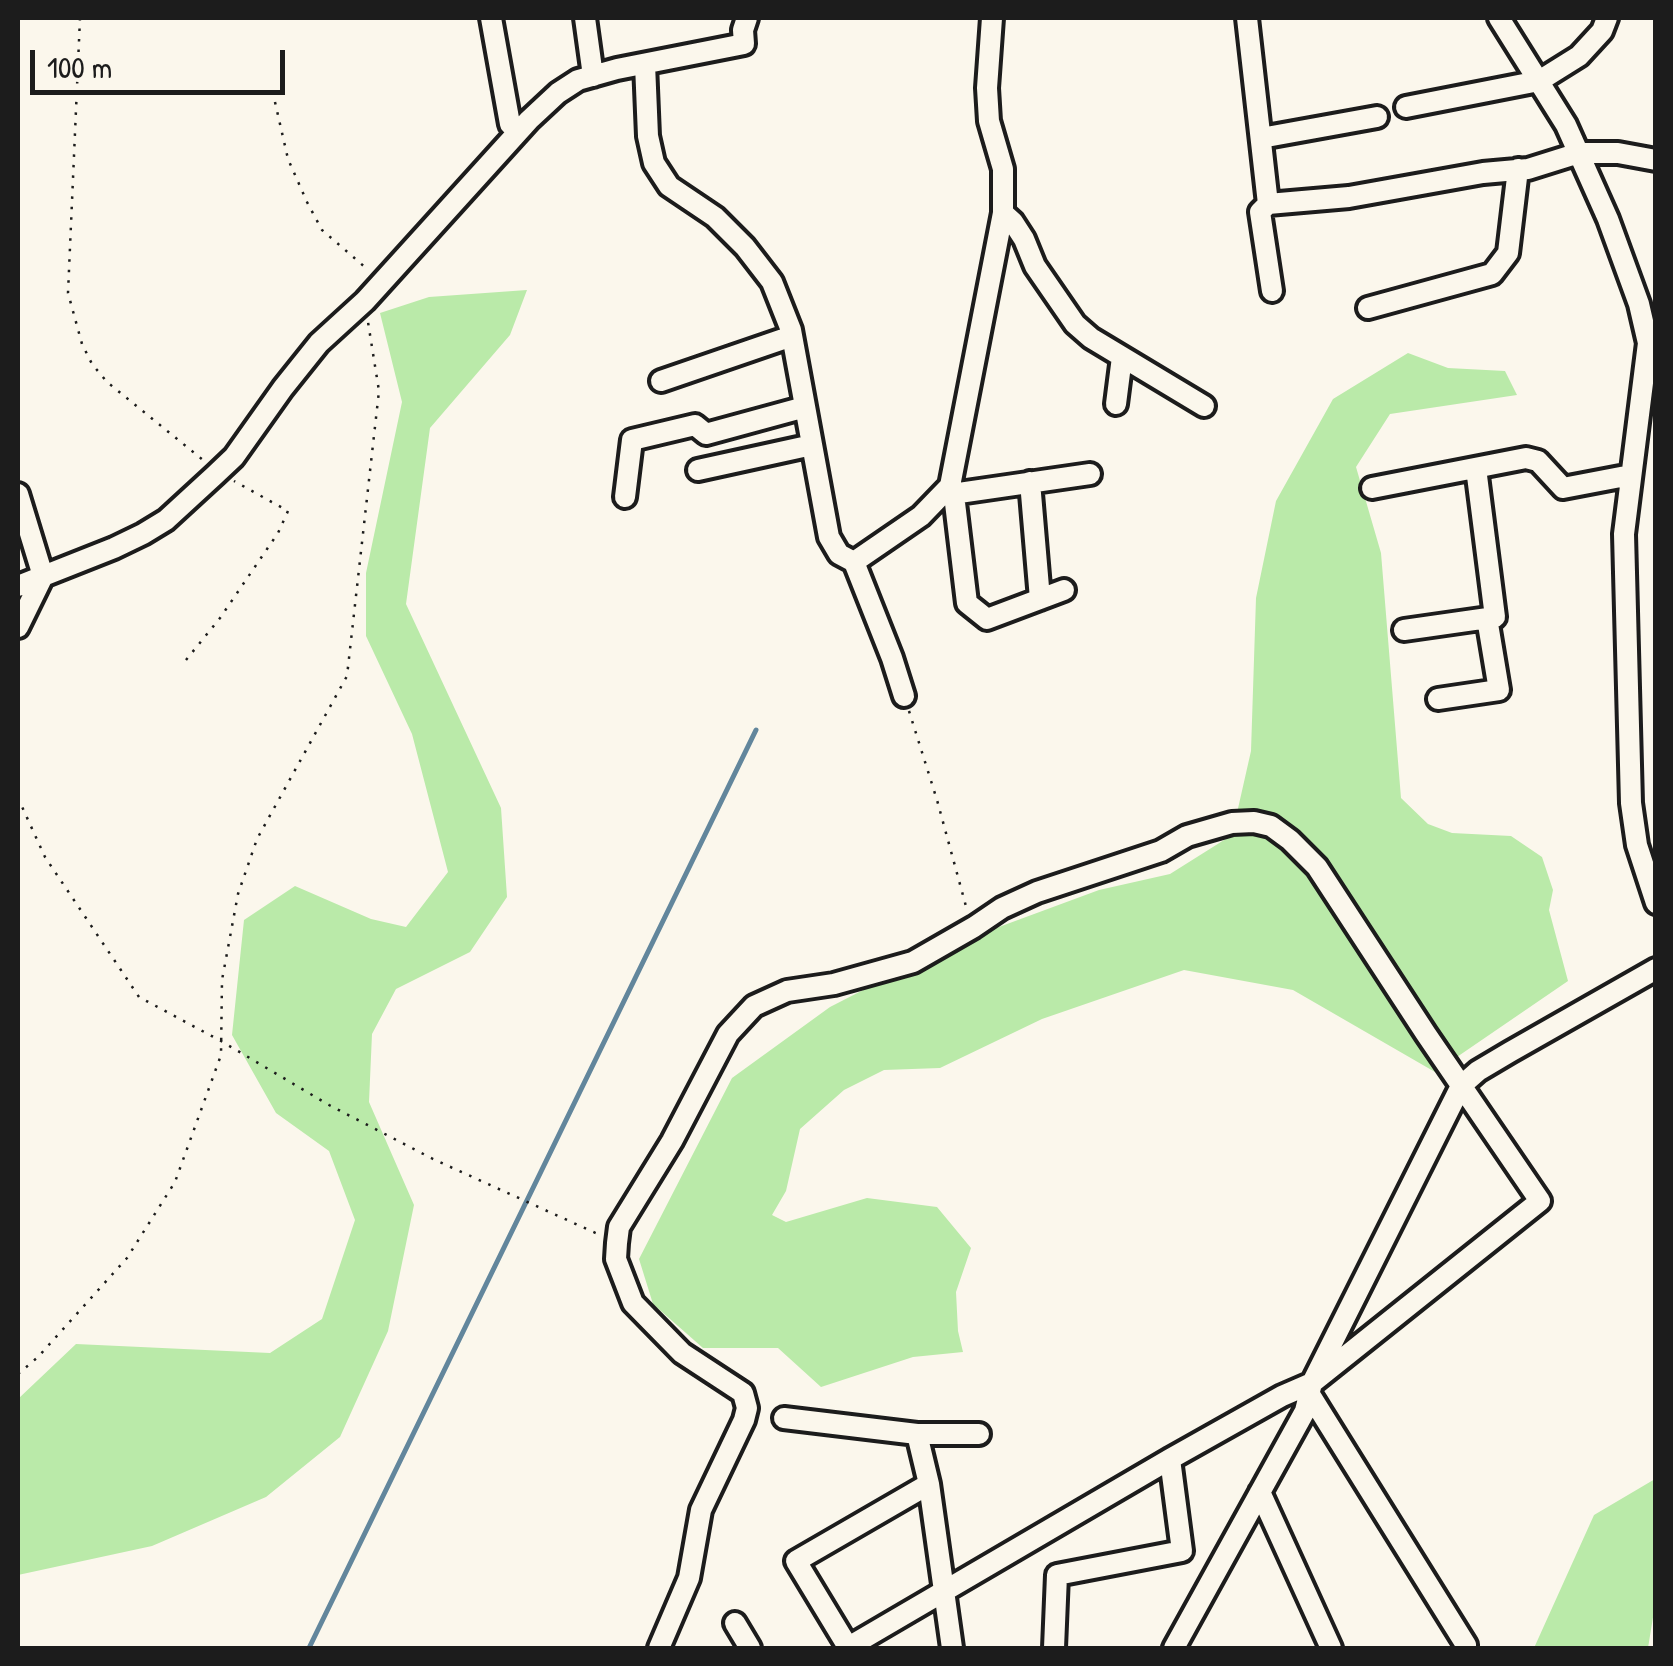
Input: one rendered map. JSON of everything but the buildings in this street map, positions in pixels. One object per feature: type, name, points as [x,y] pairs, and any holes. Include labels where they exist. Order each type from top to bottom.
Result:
[{"type":"street","points":[[491,18],[510,124],[518,132]]},
{"type":"street","points":[[585,18],[593,76]]},
{"type":"street","points":[[18,586],[114,548],[166,520],[234,456],[319,343],[365,301],[558,92],[593,76],[744,44],[747,18]]},
{"type":"street","points":[[992,18],[987,88],[989,121],[1003,169],[1003,213],[951,490],[968,603],[987,619],[1064,590]]},
{"type":"street","points":[[1247,18],[1268,204]]},
{"type":"street","points":[[1499,18],[1566,125],[1608,219],[1648,343],[1624,534],[1631,803],[1637,845],[1656,903]]},
{"type":"street","points":[[1406,107],[1539,81],[1579,56],[1602,31],[1607,18]]},
{"type":"street","points":[[645,64],[648,136],[654,163],[670,186],[715,217],[745,247],[772,282],[792,336],[829,537],[839,554],[854,562],[904,696]]},
{"type":"street","points":[[1261,138],[1377,116]]},
{"type":"street","points":[[1272,292],[1260,212],[1268,204],[1348,197],[1483,172],[1528,168],[1578,153],[1618,153],[1656,160]]},
{"type":"street","points":[[1368,308],[1492,274],[1508,253],[1518,169]]},
{"type":"street","points":[[1003,213],[1013,222],[1036,266],[1075,324],[1091,338],[1204,406]]},
{"type":"street","points":[[661,380],[792,336]]},
{"type":"street","points":[[1116,404],[1122,357]]},
{"type":"street","points":[[625,497],[632,440],[695,425],[706,434],[805,407]]},
{"type":"street","points":[[698,470],[812,445]]},
{"type":"street","points":[[1372,488],[1526,458],[1538,461],[1563,488],[1631,476]]},
{"type":"street","points":[[1404,630],[1495,616],[1476,468]]},
{"type":"street","points":[[854,562],[951,490],[1090,474]]},
{"type":"street","points":[[1030,482],[1040,599]]},
{"type":"street","points":[[18,494],[42,576],[18,626]]},
{"type":"street","points":[[1438,699],[1499,690],[1487,618]]},
{"type":"street","points":[[659,1648],[689,1578],[701,1510],[747,1408],[744,1393],[682,1353],[634,1303],[616,1259],[617,1243],[619,1226],[672,1141],[728,1034],[754,1006],[787,991],[834,984],[913,962],[1002,908],[1037,892],[1161,851],[1187,836],[1232,824],[1254,822],[1271,826],[1317,867],[1540,1201],[1311,1388],[1282,1396],[943,1591],[876,1640],[848,1648],[796,1562],[929,1484]]},
{"type":"street","points":[[1174,1648],[1305,1411],[1311,1388],[1461,1086],[1478,1071],[1656,969]]},
{"type":"street","points":[[1311,1388],[1466,1645],[1464,1648]]},
{"type":"street","points":[[784,1418],[917,1434],[979,1434]]},
{"type":"street","points":[[917,1434],[929,1484],[952,1648]]},
{"type":"street","points":[[1054,1648],[1057,1575],[1182,1552],[1170,1460]]},
{"type":"street","points":[[1260,1492],[1331,1648]]},
{"type":"street","points":[[735,1623],[750,1648]]},
{"type":"path","points":[[80,18],[68,293],[82,344],[107,382],[218,472],[288,510],[278,533],[186,660]]},
{"type":"path","points":[[275,102],[288,160],[322,230],[382,283]]},
{"type":"path","points":[[18,1374],[38,1358],[127,1258],[175,1182],[221,1055],[222,980],[238,894],[257,839],[347,676],[378,391],[365,301]]},
{"type":"path","points":[[904,696],[972,928]]},
{"type":"path","points":[[18,798],[45,857],[139,997],[221,1040],[328,1105],[433,1159],[617,1243]]},
{"type":"green space","points":[[527,290],[510,335],[430,428],[406,604],[501,808],[507,897],[470,952],[396,989],[372,1034],[369,1102],[414,1205],[388,1331],[340,1437],[266,1497],[152,1546],[18,1575],[18,1399],[76,1344],[270,1353],[322,1319],[355,1220],[329,1151],[276,1113],[232,1035],[244,920],[295,886],[371,919],[406,927],[448,872],[412,734],[366,636],[366,573],[402,402],[380,313],[429,297]]},
{"type":"green space","points":[[1408,353],[1448,368],[1505,371],[1517,395],[1390,414],[1356,467],[1381,553],[1401,798],[1428,824],[1452,833],[1511,836],[1542,857],[1553,890],[1549,910],[1568,981],[1435,1072],[1293,990],[1184,970],[1042,1019],[940,1068],[884,1070],[844,1090],[800,1129],[786,1191],[772,1215],[786,1222],[867,1198],[937,1207],[971,1248],[956,1292],[963,1352],[913,1357],[821,1387],[778,1348],[703,1348],[653,1304],[639,1259],[732,1078],[830,1007],[953,944],[1099,890],[1170,874],[1232,835],[1251,751],[1256,598],[1276,501],[1333,399]]},
{"type":"green space","points":[[1655,1479],[1655,1605],[1648,1648],[1534,1648],[1594,1515]]},
{"type":"waterway","points":[[309,1648],[756,730]]}]
